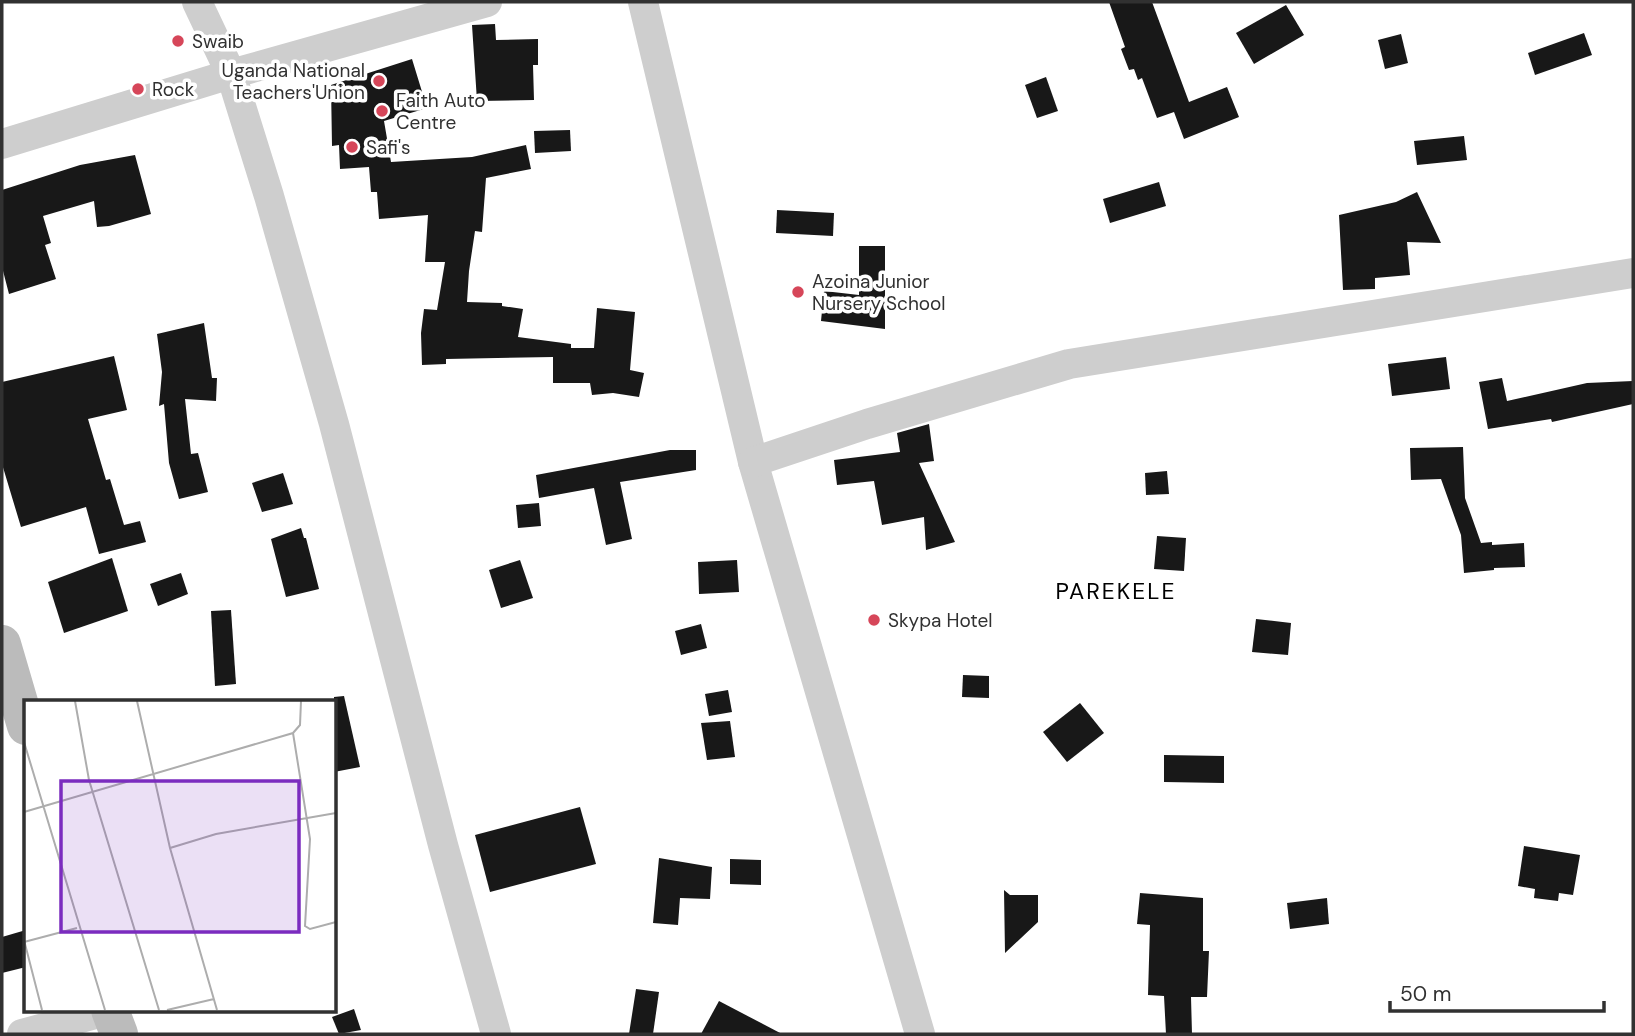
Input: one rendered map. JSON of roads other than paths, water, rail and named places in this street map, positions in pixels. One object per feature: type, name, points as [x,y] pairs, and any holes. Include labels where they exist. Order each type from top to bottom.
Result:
[{"type":"main road","points":[[2,644],[24,719]]},
{"type":"main road","points":[[111,1012],[119,1034]]},
{"type":"street","points":[[197,2],[231,74],[334,424],[439,832],[496,1034]]},
{"type":"street","points":[[2,144],[231,74],[487,2]]},
{"type":"street","points":[[643,2],[753,462],[920,1034]]},
{"type":"street","points":[[753,462],[867,424],[1069,364],[1633,273]]},
{"type":"street","points":[[22,1034],[103,1012]]},
{"type":"place","name":"Swaib","points":[[178,41]]},
{"type":"place","name":"Uganda National Teachers'Union","points":[[379,81]]},
{"type":"place","name":"Rock","points":[[138,89]]},
{"type":"place","name":"Faith Auto Centre","points":[[382,111]]},
{"type":"place","name":"Safi's","points":[[352,147]]},
{"type":"place","name":"Azoina Junior Nursery School","points":[[798,292]]},
{"type":"place","name":"Skypa Hotel","points":[[874,620]]},
{"type":"district","name":"PAREKELE","points":[[1116,591]]}]
